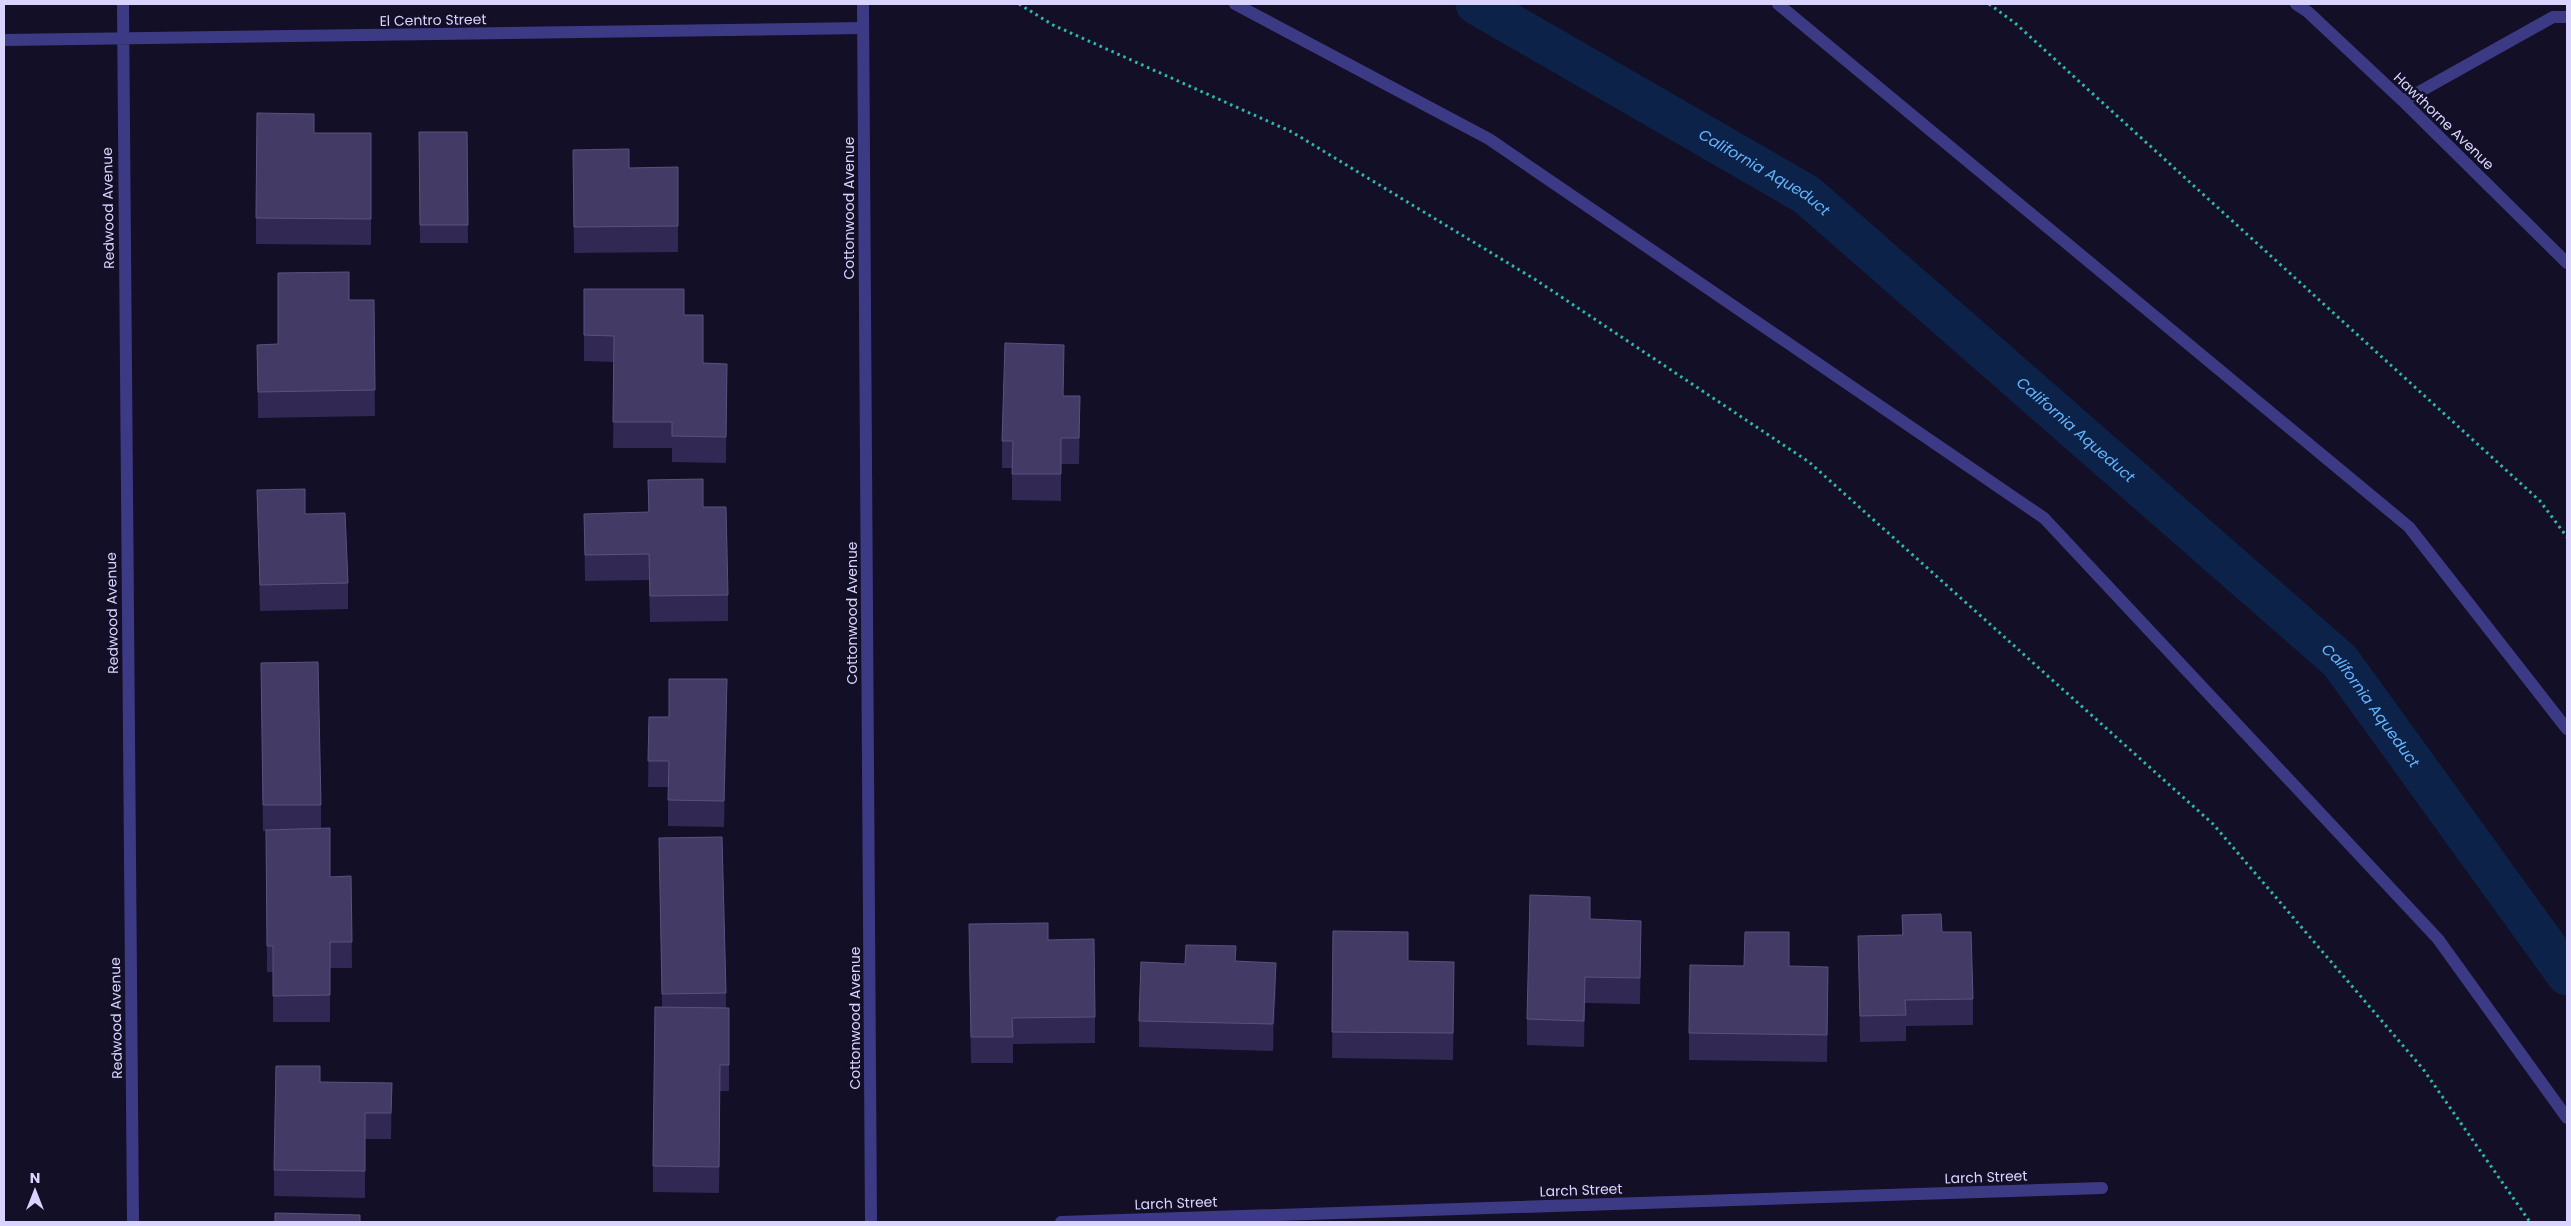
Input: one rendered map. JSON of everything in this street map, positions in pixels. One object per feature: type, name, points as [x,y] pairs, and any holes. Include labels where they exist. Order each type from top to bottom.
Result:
[{"type":"street","name":"Redwood Avenue","points":[[122,4],[133,1222]]},
{"type":"street","name":"Cottonwood Avenue","points":[[863,4],[871,1222]]},
{"type":"street","points":[[1235,4],[1489,139],[2044,518],[2438,939],[2567,1118]]},
{"type":"street","points":[[1778,4],[2409,527],[2567,729]]},
{"type":"street","name":"Hawthorne Avenue","points":[[2296,4],[2308,12],[2403,101],[2567,263]]},
{"type":"street","points":[[2403,101],[2553,17],[2567,17]]},
{"type":"street","name":"El Centro Street","points":[[4,40],[863,28]]},
{"type":"street","name":"Larch Street","points":[[1061,1222],[2102,1188]]},
{"type":"path","points":[[1019,4],[1053,25],[1292,132],[1536,280],[1808,462],[2213,824],[2423,1069],[2530,1222]]},
{"type":"path","points":[[1988,4],[2015,23],[2540,500],[2567,537]]},
{"type":"building","points":[[257,113],[314,114],[314,133],[371,133],[371,219],[256,218]]},
{"type":"building","points":[[419,132],[467,132],[468,225],[420,225]]},
{"type":"building","points":[[629,149],[629,168],[678,167],[678,226],[574,227],[573,150]]},
{"type":"building","points":[[349,272],[349,300],[374,300],[375,390],[258,392],[257,345],[278,344],[278,273]]},
{"type":"building","points":[[584,289],[684,289],[684,315],[703,315],[703,363],[727,364],[726,437],[672,436],[672,422],[613,422],[614,336],[584,335]]},
{"type":"building","points":[[1005,343],[1064,345],[1063,396],[1080,396],[1079,438],[1061,438],[1061,474],[1012,474],[1013,441],[1002,441]]},
{"type":"building","points":[[703,479],[703,507],[726,507],[728,595],[650,596],[649,554],[585,555],[584,514],[649,512],[648,480]]},
{"type":"building","points":[[305,489],[305,514],[345,513],[348,583],[260,585],[257,490]]},
{"type":"building","points":[[318,662],[321,805],[263,805],[261,663]]},
{"type":"building","points":[[669,679],[727,679],[724,801],[668,800],[669,761],[648,761],[649,717],[669,717]]},
{"type":"building","points":[[330,828],[330,877],[351,876],[352,942],[330,942],[330,995],[273,996],[273,946],[267,946],[266,830]]},
{"type":"building","points":[[722,837],[726,993],[662,994],[659,838]]},
{"type":"building","points":[[1530,895],[1590,897],[1590,919],[1641,921],[1640,978],[1585,977],[1584,1021],[1527,1019]]},
{"type":"building","points":[[1941,914],[1942,932],[1971,932],[1973,999],[1905,1000],[1906,1015],[1860,1016],[1858,936],[1903,935],[1902,915]]},
{"type":"building","points":[[1048,923],[1048,940],[1094,939],[1095,1017],[1012,1018],[1013,1037],[971,1037],[969,924]]},
{"type":"building","points":[[1333,931],[1408,932],[1408,961],[1454,962],[1453,1033],[1332,1032]]},
{"type":"building","points":[[1745,932],[1789,932],[1789,966],[1828,967],[1827,1035],[1689,1033],[1690,965],[1744,966]]},
{"type":"building","points":[[1186,945],[1236,946],[1235,961],[1276,963],[1273,1024],[1139,1021],[1141,962],[1185,964]]},
{"type":"building","points":[[655,1007],[729,1008],[729,1065],[720,1065],[719,1167],[653,1166]]},
{"type":"building","points":[[276,1066],[320,1066],[320,1082],[392,1083],[391,1113],[365,1113],[365,1171],[274,1170]]},
{"type":"building","points":[[275,1213],[360,1215],[360,1222],[275,1222]]},
{"type":"waterway","name":"California Aqueduct","points":[[1476,4],[1807,195],[2340,661],[2567,975]]}]
